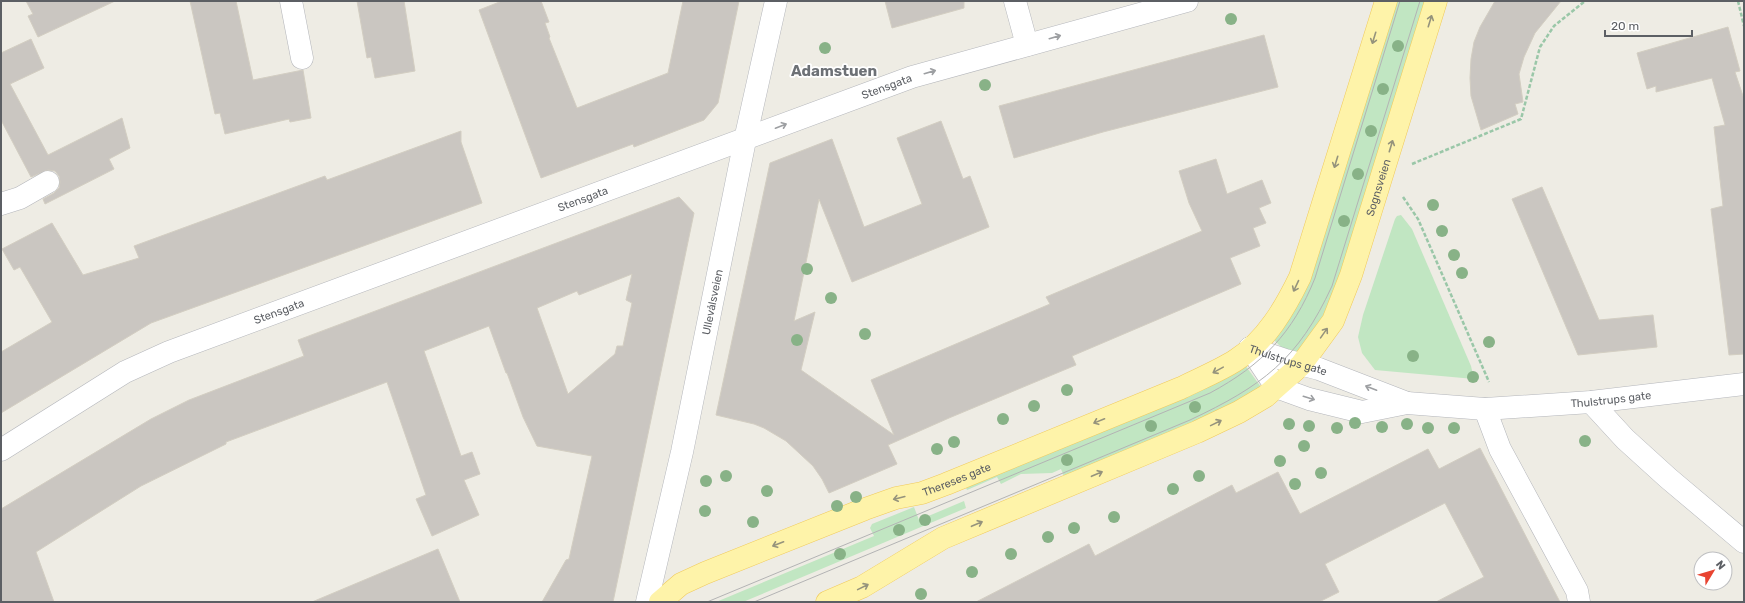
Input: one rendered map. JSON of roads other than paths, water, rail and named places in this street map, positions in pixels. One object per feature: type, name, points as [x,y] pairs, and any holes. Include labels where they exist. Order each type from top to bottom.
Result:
[{"type":"main road","points":[[1250,348],[1276,321],[1290,300],[1300,277],[1386,1]]},
{"type":"main road","name":"Sognsveien","points":[[1301,365],[1333,321],[1351,275],[1436,1]]},
{"type":"main road","name":"Thereses gate","points":[[660,602],[681,584],[704,573],[865,509],[896,498],[922,492],[946,484],[1181,388],[1214,373],[1237,359],[1250,348]]},
{"type":"main road","points":[[827,602],[862,587],[944,538],[1197,432],[1239,412],[1266,396],[1301,365]]},
{"type":"street","points":[[291,1],[302,58]]},
{"type":"street","name":"Ullevålsveien","points":[[647,602],[682,452],[745,140],[776,1]]},
{"type":"street","points":[[1015,1],[1027,45]]},
{"type":"street","name":"Stensgata","points":[[1,450],[125,372],[169,352],[912,77],[1188,1]]},
{"type":"street","points":[[1,204],[20,198],[48,182]]},
{"type":"street","name":"Thulstrups gate","points":[[1250,348],[1301,365],[1319,369],[1407,403]]},
{"type":"street","name":"Thulstrups gate","points":[[1250,348],[1276,387],[1309,399],[1362,412],[1407,403],[1485,409],[1591,402],[1744,384]]},
{"type":"street","points":[[1591,402],[1625,439],[1668,478],[1744,542]]},
{"type":"street","points":[[1485,409],[1500,449],[1576,591],[1579,602]]},
{"type":"tram line","points":[[707,602],[1210,393],[1229,382],[1260,359],[1274,346],[1297,315],[1315,278],[1400,1]]},
{"type":"tram line","points":[[754,602],[1190,420],[1238,395],[1258,382],[1275,368],[1291,352],[1306,333],[1319,312],[1332,286],[1420,1]]},
{"type":"district","name":"Adamstuen","points":[[834,71]]}]
